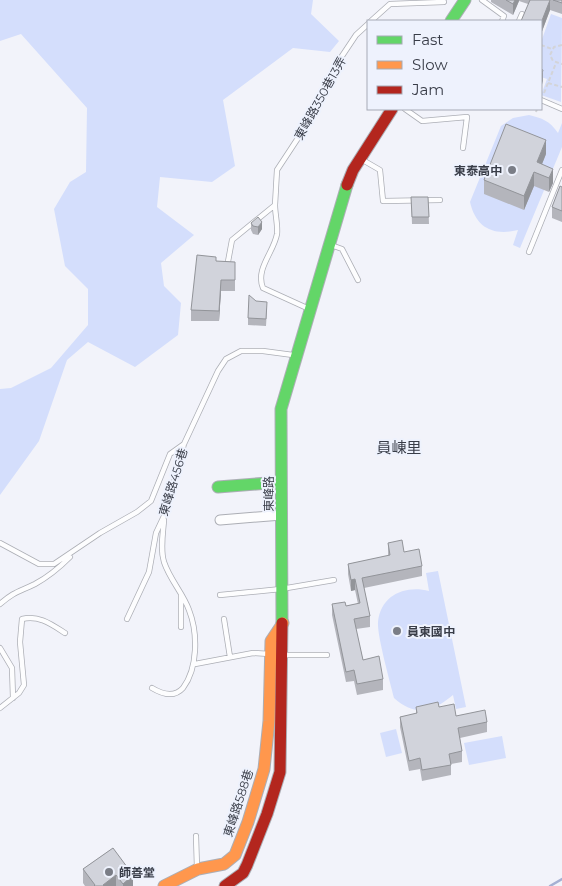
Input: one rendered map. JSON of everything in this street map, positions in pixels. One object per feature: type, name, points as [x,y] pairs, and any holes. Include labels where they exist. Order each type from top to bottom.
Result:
[{"type":"main road","points":[[451,20],[465,0]]},
{"type":"main road","name":"東峰路","points":[[283,623],[281,588],[282,409],[308,308],[342,197],[360,158],[391,110]]},
{"type":"main road","points":[[218,487],[281,482]]},
{"type":"main road","name":"東峰路588巷","points":[[164,886],[198,869],[224,864],[235,855],[248,822],[264,769],[277,654],[271,641],[283,623]]},
{"type":"main road","points":[[225,886],[242,873],[246,865],[267,814],[280,772],[277,654]]},
{"type":"street","points":[[220,520],[282,515]]},
{"type":"lane","points":[[482,0],[504,16],[502,20]]},
{"type":"lane","name":"東峰路350巷13弄","points":[[372,20],[390,4],[444,1]]},
{"type":"lane","points":[[519,20],[522,14]]},
{"type":"lane","name":"東峰路350巷13弄","points":[[308,308],[263,288],[261,284],[263,268],[277,235],[275,205],[277,170],[304,130],[334,68],[356,35],[367,25]]},
{"type":"lane","points":[[542,100],[562,109]]},
{"type":"lane","points":[[406,110],[422,121],[467,117],[463,148]]},
{"type":"lane","points":[[360,158],[380,170],[383,201],[440,200]]},
{"type":"lane","points":[[529,252],[562,170]]},
{"type":"lane","points":[[227,268],[232,240],[275,205]]},
{"type":"lane","points":[[327,243],[342,249],[358,280]]},
{"type":"lane","name":"東峰路456巷","points":[[127,619],[149,572],[156,532],[164,516],[184,444],[218,371],[226,359],[241,351],[263,351],[295,355]]},
{"type":"lane","points":[[0,604],[15,591],[34,584],[59,568],[100,533],[137,512],[151,501],[170,454],[175,448],[184,444]]},
{"type":"lane","points":[[152,688],[167,695],[175,694],[182,688],[195,664],[190,611],[171,579],[163,557],[164,516]]},
{"type":"lane","points":[[0,543],[30,561],[46,565],[54,564],[79,549]]},
{"type":"lane","points":[[220,595],[334,580]]},
{"type":"lane","points":[[181,594],[181,627]]},
{"type":"lane","points":[[0,708],[24,685],[20,642],[22,619],[32,617],[46,621],[65,633]]},
{"type":"lane","points":[[224,619],[230,657]]},
{"type":"lane","points":[[0,648],[12,668],[12,698]]},
{"type":"lane","points":[[195,664],[252,653],[327,655]]},
{"type":"lane","points":[[196,836],[198,869]]},
{"type":"path","points":[[542,45],[552,49]]},
{"type":"path","points":[[562,45],[557,45],[552,49],[551,59],[556,63],[562,64]]},
{"type":"path","points":[[542,98],[556,63]]},
{"type":"path","points":[[548,83],[562,87]]},
{"type":"shaded area","points":[[0,0],[313,0],[311,14],[339,41],[330,52],[293,48],[223,100],[235,166],[212,182],[160,177],[157,207],[194,235],[161,263],[164,286],[181,303],[178,335],[135,367],[88,342],[67,360],[39,441],[0,495],[0,389],[11,388],[51,368],[88,325],[88,289],[65,266],[54,209],[70,182],[86,172],[87,108],[21,34],[0,41]]},
{"type":"shaded area","points":[[551,14],[562,18],[561,102],[542,95],[547,79],[542,77],[542,39]]},
{"type":"shaded area","points":[[529,115],[545,121],[558,133],[562,123],[562,147],[520,248],[513,245],[518,230],[501,232],[487,228],[477,218],[470,202],[501,126],[513,118]]},
{"type":"shaded area","points":[[438,571],[466,707],[456,709],[453,695],[446,701],[431,708],[417,710],[409,708],[394,698],[378,622],[380,613],[389,599],[403,591],[429,591],[426,573]]},
{"type":"shaded area","points":[[396,729],[402,753],[386,757],[380,733]]},
{"type":"shaded area","points":[[502,736],[506,758],[469,765],[464,743]]},
{"type":"building","points":[[506,0],[515,0],[513,4]]},
{"type":"building","points":[[530,0],[550,0],[542,20],[521,20]]},
{"type":"building","points":[[506,124],[546,140],[537,162],[553,169],[549,178],[534,172],[524,196],[484,180]]},
{"type":"building","points":[[560,186],[562,187],[562,211],[552,207]]},
{"type":"building","points":[[411,197],[428,197],[429,217],[412,217]]},
{"type":"building","points":[[258,217],[262,222],[258,227],[253,226],[251,223]]},
{"type":"building","points":[[197,255],[216,257],[216,261],[235,262],[235,280],[221,280],[219,311],[191,310]]},
{"type":"building","points":[[249,295],[256,301],[267,302],[266,319],[248,318]]},
{"type":"building","points":[[402,540],[404,552],[419,549],[422,566],[362,578],[370,616],[354,619],[363,660],[379,656],[383,679],[357,684],[354,670],[346,672],[332,604],[345,602],[346,606],[360,603],[355,579],[351,580],[348,564],[390,555],[388,543]]},
{"type":"building","points":[[438,702],[439,707],[454,704],[456,716],[485,710],[487,722],[458,728],[462,751],[449,754],[451,765],[422,770],[420,758],[409,761],[400,717],[417,713],[416,707]]},
{"type":"building","points":[[113,848],[133,875],[123,884],[116,875],[104,886],[94,886],[83,869]]},
{"type":"waterway","points":[[550,886],[562,879]]},
{"type":"traffic: fast","points":[[452,20],[465,0]]},
{"type":"traffic: fast","points":[[282,623],[281,409],[347,185]]},
{"type":"traffic: fast","points":[[218,487],[281,482]]},
{"type":"traffic: slow","points":[[164,886],[198,869],[224,864],[235,855],[248,822],[264,769],[269,721],[271,641],[283,623]]},
{"type":"traffic: jam","points":[[347,185],[353,170],[391,110]]},
{"type":"traffic: jam","points":[[225,886],[243,873],[247,865],[267,814],[280,772],[282,623]]},
{"type":"place","name":"東泰高中","points":[[512,170]]},
{"type":"place","name":"員東國中","points":[[397,631]]},
{"type":"place","name":"師善堂","points":[[109,872]]},
{"type":"district","name":"員崠里","points":[[399,447]]}]
